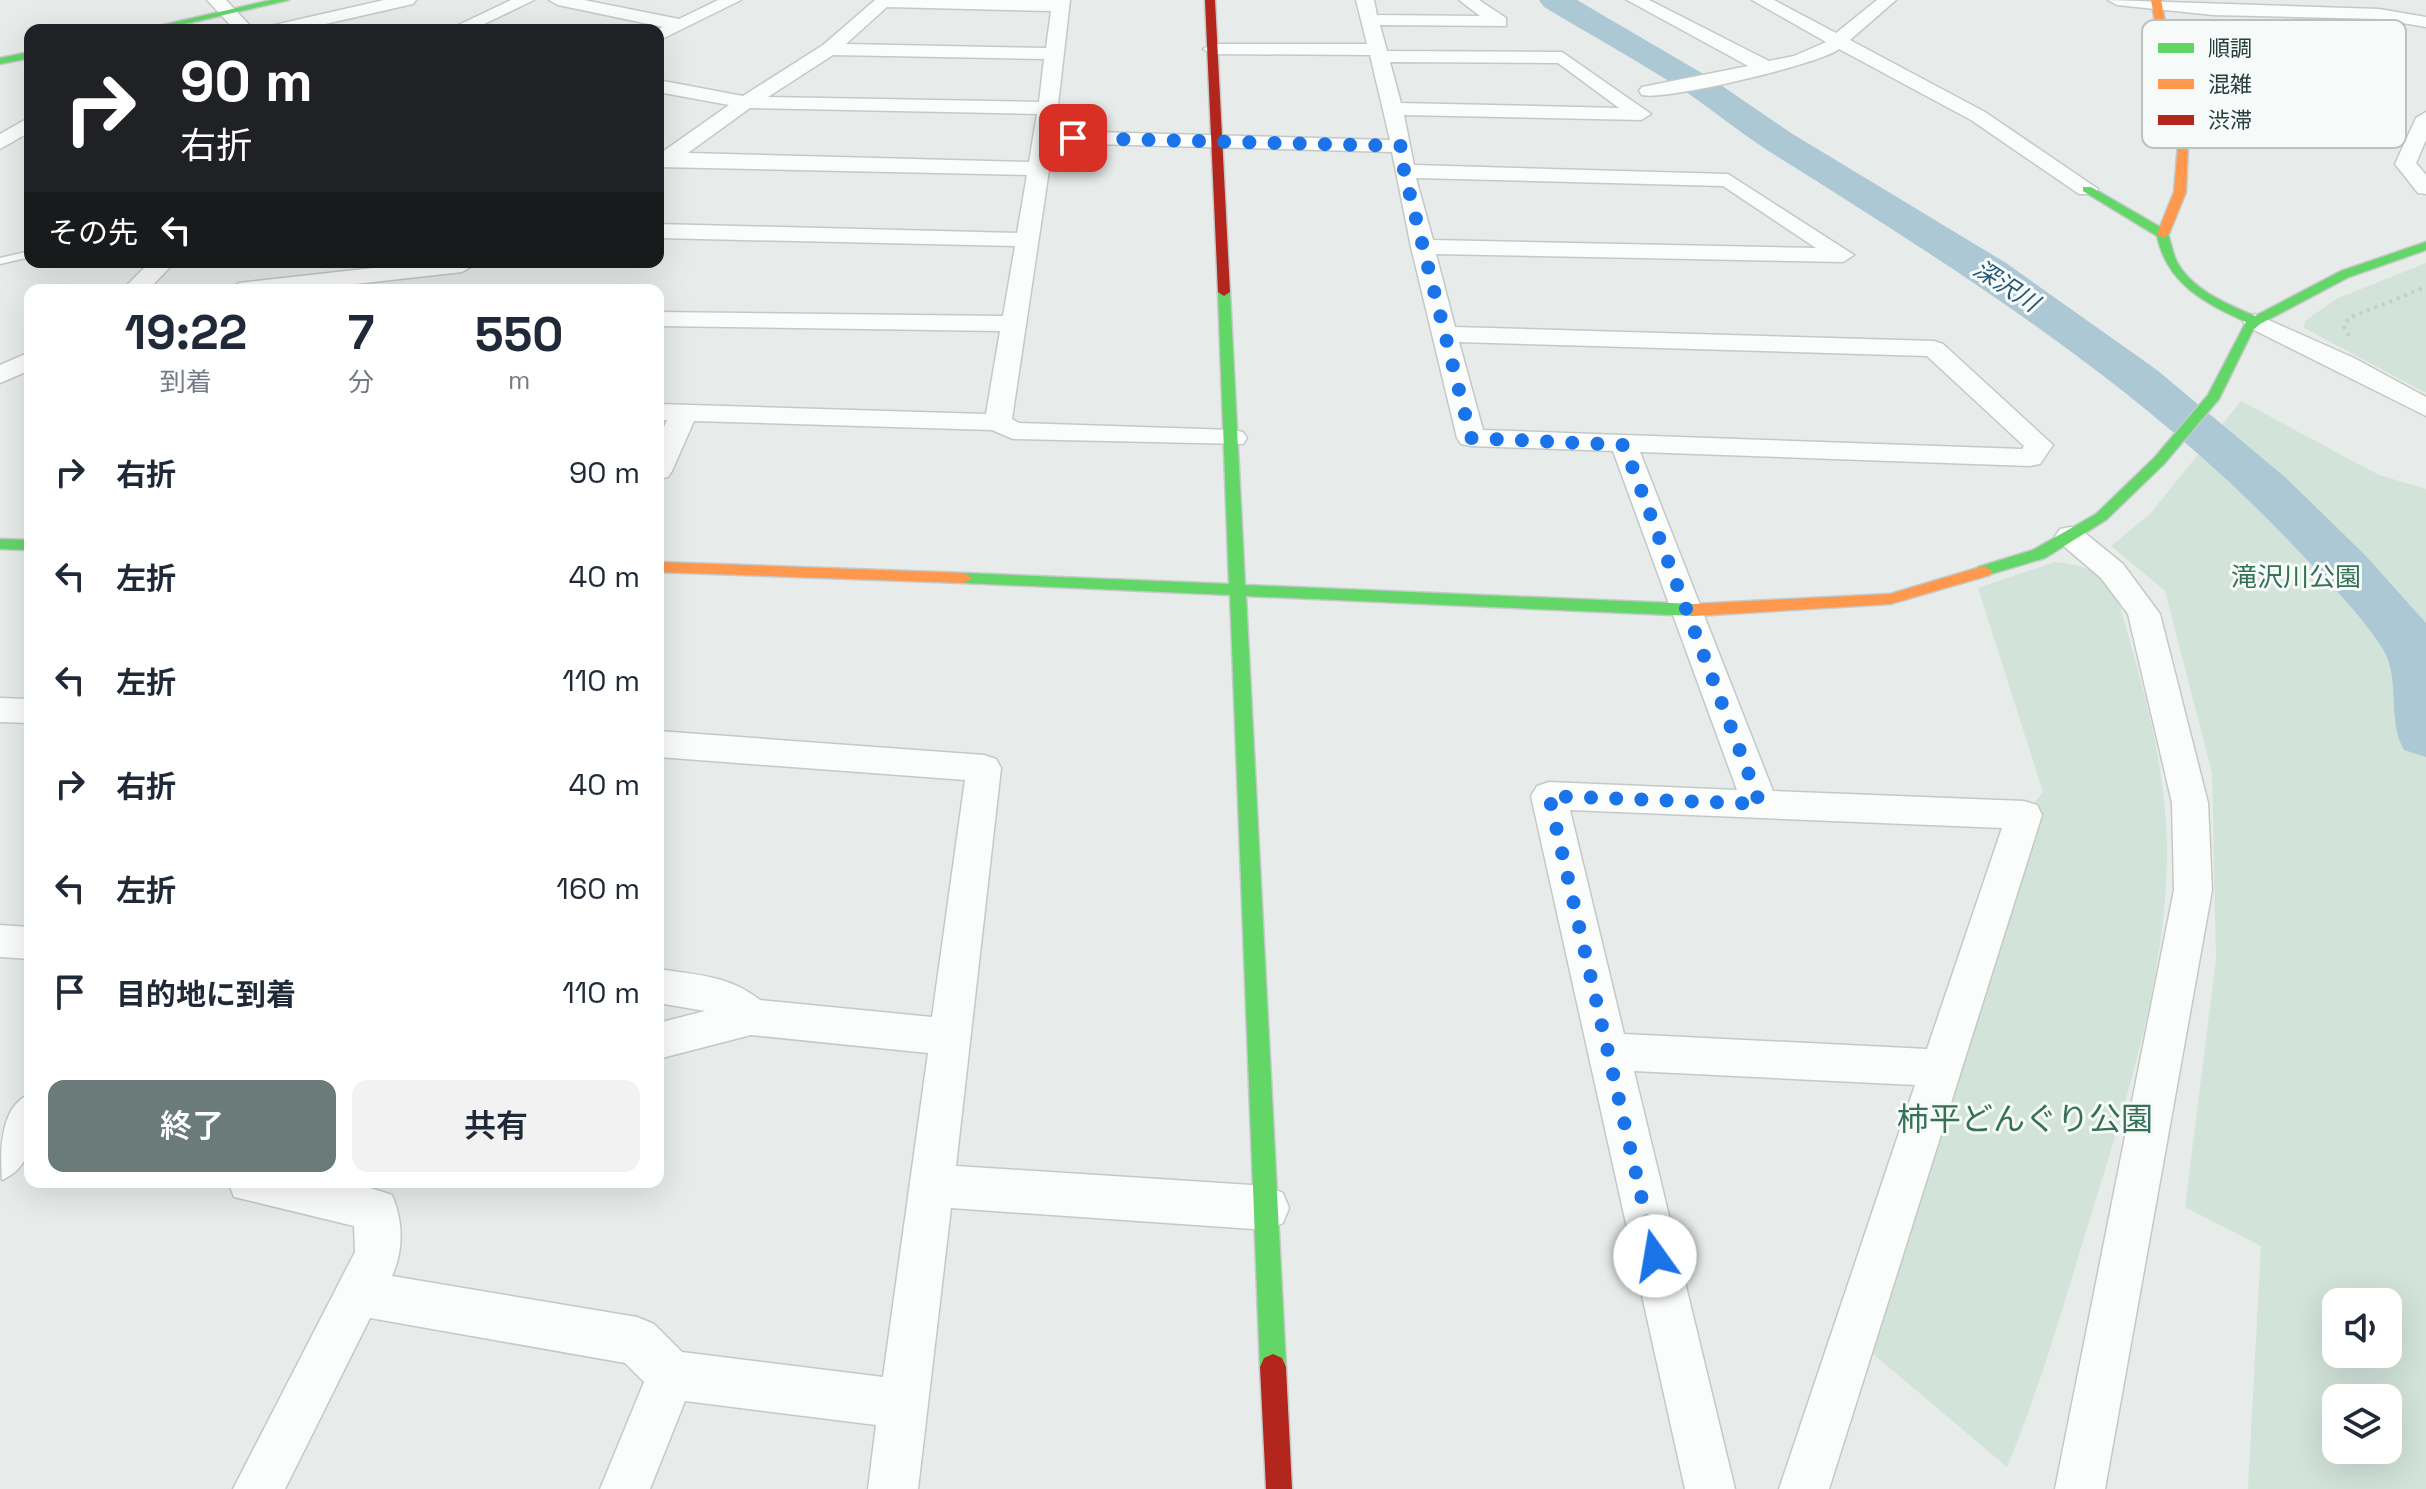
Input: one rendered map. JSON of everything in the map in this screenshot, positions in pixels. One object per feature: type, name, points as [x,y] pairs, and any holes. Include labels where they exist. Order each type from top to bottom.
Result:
[{"type":"street","points":[[165,24],[221,6],[284,0]]},
{"type":"street","points":[[302,24],[407,0]]},
{"type":"street","points":[[471,24],[525,0]]},
{"type":"street","points":[[558,0],[682,25]]},
{"type":"street","points":[[664,33],[732,0]]},
{"type":"street","points":[[1210,0],[1233,438],[1279,1489]]},
{"type":"street","points":[[1365,0],[1402,146],[1404,171],[1422,247],[1444,334],[1471,438],[2030,458],[2039,445],[1934,349],[1444,334]]},
{"type":"street","points":[[1370,20],[1500,22],[1468,0]]},
{"type":"street","points":[[1636,0],[1769,69]]},
{"type":"street","points":[[1761,0],[1978,116],[2087,189],[2163,234]]},
{"type":"street","points":[[1649,91],[1769,69],[1828,49],[1887,0]]},
{"type":"street","points":[[2117,0],[2379,14],[2426,22]]},
{"type":"street","points":[[668,153],[829,49],[883,1],[1061,3],[1016,324],[998,422]]},
{"type":"street","points":[[221,6],[239,24]]},
{"type":"street","points":[[829,49],[1054,54]]},
{"type":"street","points":[[1212,49],[1562,58],[1641,114],[1392,109]]},
{"type":"street","points":[[664,87],[746,102],[1047,108]]},
{"type":"street","points":[[2426,118],[2405,164],[2426,188]]},
{"type":"street","points":[[0,143],[24,127]]},
{"type":"street","points":[[1044,137],[1402,146]]},
{"type":"street","points":[[2183,148],[2180,192],[2163,234],[2163,249],[2184,283],[2204,297],[2345,363],[2426,408]]},
{"type":"street","points":[[668,153],[1038,169]]},
{"type":"street","points":[[1404,171],[1728,180],[1843,255],[1422,247]]},
{"type":"street","points":[[664,231],[1027,240]]},
{"type":"street","points":[[664,567],[1238,588],[1688,610],[1890,599],[2039,554],[2101,517],[2159,461],[2219,386],[2247,328],[2255,321],[2345,274],[2426,246]]},
{"type":"street","points":[[140,284],[157,268]]},
{"type":"street","points":[[291,284],[429,268]]},
{"type":"street","points":[[435,284],[458,268]]},
{"type":"street","points":[[664,319],[1016,324]]},
{"type":"street","points":[[0,375],[24,363]]},
{"type":"street","points":[[664,444],[671,412],[998,422],[1013,431],[1233,438]]},
{"type":"street","points":[[1624,445],[1760,804]]},
{"type":"street","points":[[2070,536],[2125,583],[2144,614],[2190,803],[2193,890],[2080,1489]]},
{"type":"street","points":[[0,544],[24,545]]},
{"type":"street","points":[[0,710],[24,711]]},
{"type":"street","points":[[664,753],[984,768],[893,1489]]},
{"type":"street","points":[[1710,1489],[1549,796],[2024,815],[1804,1489]]},
{"type":"street","points":[[0,941],[24,943]]},
{"type":"street","points":[[664,987],[726,997],[751,1017]]},
{"type":"street","points":[[664,1039],[751,1017],[950,1037]]},
{"type":"street","points":[[1606,1051],[1943,1068]]},
{"type":"street","points":[[11,1159],[24,1128]]},
{"type":"street","points":[[931,1185],[1267,1208]]},
{"type":"street","points":[[258,1489],[378,1255],[376,1210],[293,1188]]},
{"type":"street","points":[[358,1293],[637,1341],[671,1375],[904,1404]]},
{"type":"street","points":[[625,1489],[671,1375]]},
{"type":"lane","points":[[0,261],[24,255]]},
{"type":"path","points":[[2350,339],[2344,327],[2349,318],[2364,309],[2426,287]]},
{"type":"green space","points":[[2426,263],[2426,393],[2304,328],[2305,321],[2336,299]]},
{"type":"green space","name":"滝沢川公園","points":[[2241,401],[2379,475],[2426,489],[2426,1489],[2248,1489],[2261,1246],[2185,1207],[2216,959],[2212,773],[2165,591],[2111,546],[2150,514]]},
{"type":"green space","name":"柿平どんぐり公園","points":[[2055,562],[2092,570],[2106,580],[2117,597],[2152,726],[2163,792],[2167,859],[2159,954],[2140,1048],[2059,1321],[2007,1467],[1865,1347],[2024,816],[2043,792],[1978,588]]},
{"type":"waterway","name":"深沢川","points":[[1555,0],[1700,86],[1778,141],[1991,272],[2140,380],[2268,489],[2346,568],[2406,637],[2420,665],[2426,734]]},
{"type":"traffic: fast","points":[[174,24],[284,0]]},
{"type":"traffic: fast","points":[[0,61],[24,56]]},
{"type":"traffic: fast","points":[[2087,189],[2163,234],[2174,266],[2195,290],[2255,321]]},
{"type":"traffic: fast","points":[[1984,571],[2039,554],[2101,517],[2159,461],[2214,396],[2247,328],[2255,321],[2345,274],[2426,246]]},
{"type":"traffic: fast","points":[[1224,292],[1273,1367]]},
{"type":"traffic: fast","points":[[0,544],[24,545]]},
{"type":"traffic: fast","points":[[964,578],[1694,610]]},
{"type":"traffic: slow","points":[[2156,0],[2160,20]]},
{"type":"traffic: slow","points":[[2163,234],[2180,192],[2183,148]]},
{"type":"traffic: slow","points":[[664,567],[964,578]]},
{"type":"traffic: slow","points":[[1694,610],[1890,599],[1984,571]]},
{"type":"traffic: jam","points":[[1210,0],[1224,292]]},
{"type":"traffic: jam","points":[[1273,1367],[1279,1489]]},
{"type":"route","points":[[1073,138],[1402,146],[1404,171],[1471,438],[1624,445],[1760,804],[1549,796],[1655,1256]]}]
